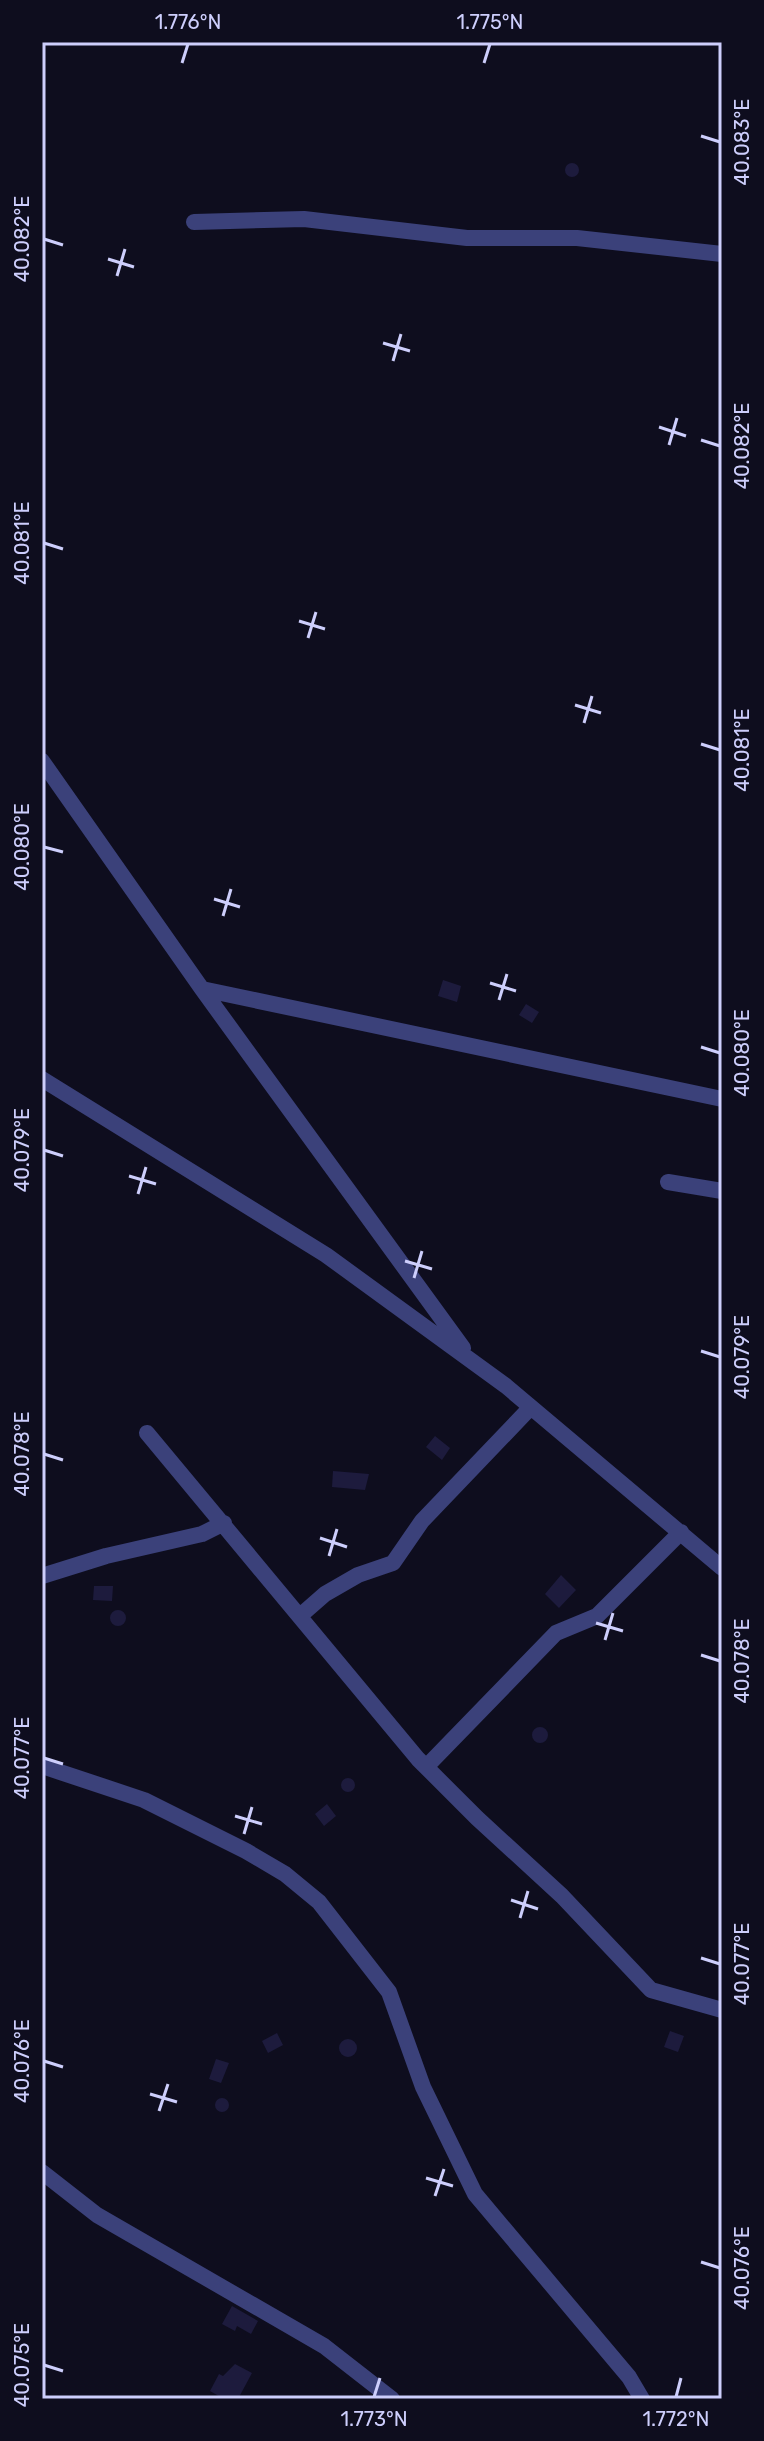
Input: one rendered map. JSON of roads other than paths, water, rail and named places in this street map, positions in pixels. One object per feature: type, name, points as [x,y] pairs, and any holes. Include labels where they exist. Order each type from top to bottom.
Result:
[{"type":"street","points":[[194,222],[304,219],[467,238],[577,238],[722,254]]},
{"type":"street","points":[[42,761],[202,989],[474,1362]]},
{"type":"street","points":[[202,989],[722,1099]]},
{"type":"street","points":[[42,1079],[326,1255],[531,1407],[722,1568]]},
{"type":"street","points":[[668,1182],[722,1191]]},
{"type":"street","points":[[301,1615],[336,1587],[393,1563],[422,1521],[531,1407]]},
{"type":"street","points":[[147,1433],[426,1767],[562,1896],[651,1990],[722,2010]]},
{"type":"street","points":[[42,1576],[106,1556],[202,1534],[224,1523]]},
{"type":"street","points":[[426,1767],[556,1633],[597,1616],[681,1532]]},
{"type":"street","points":[[42,1766],[144,1800],[259,1859],[319,1902],[389,1992],[423,2087],[475,2194],[629,2377],[642,2399]]},
{"type":"street","points":[[42,2172],[97,2215],[324,2346],[392,2399]]}]
